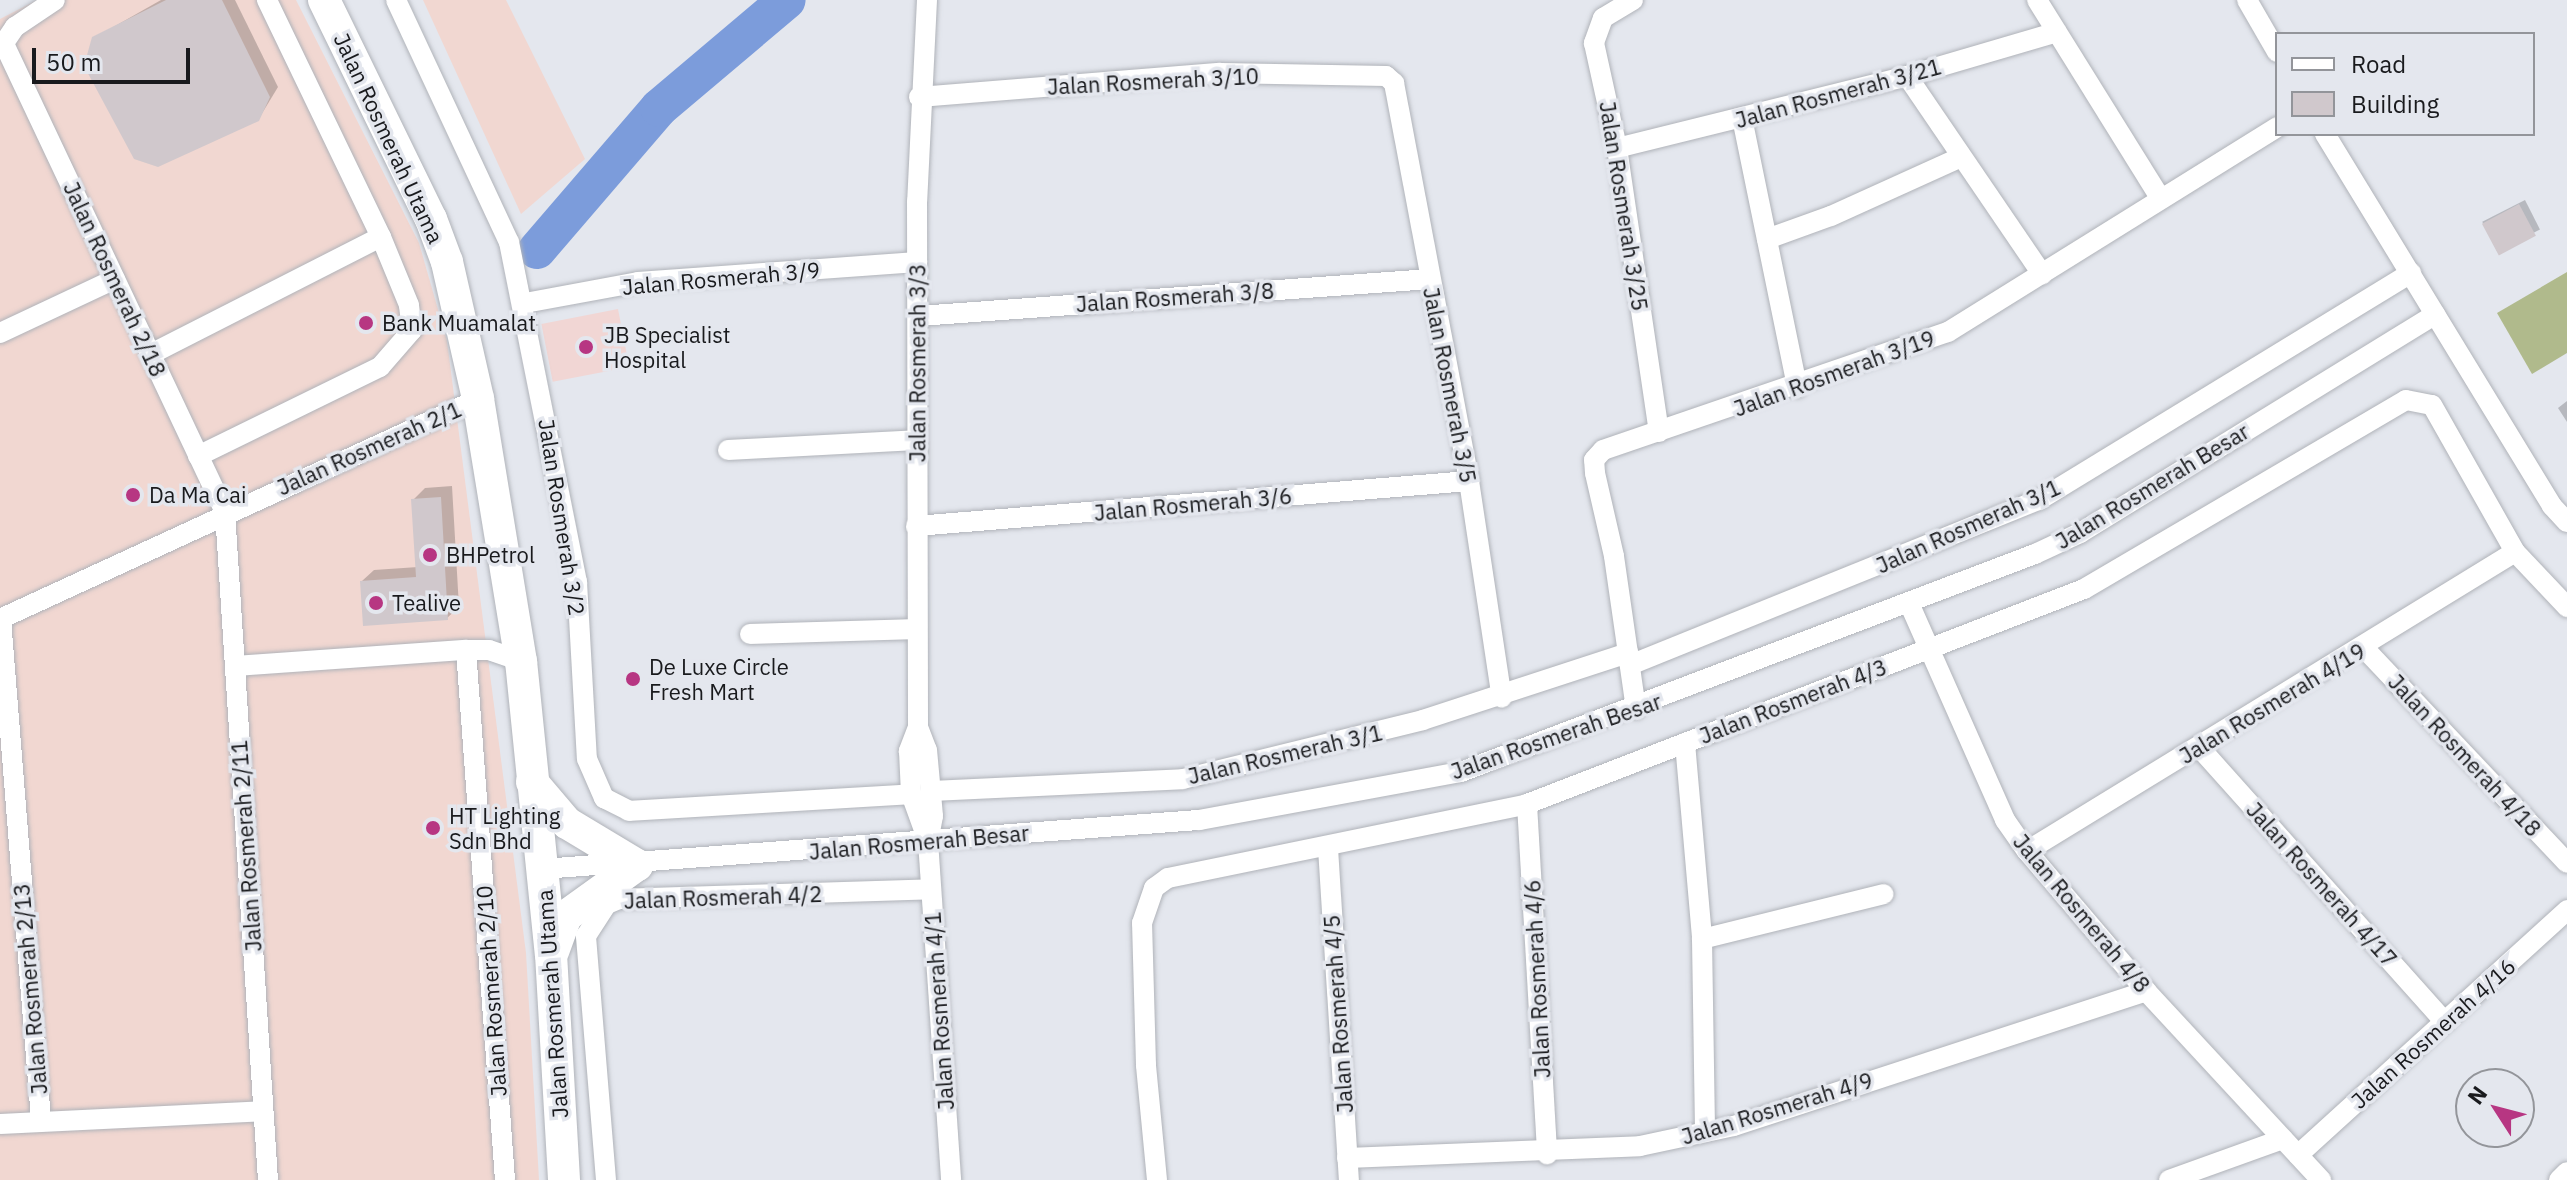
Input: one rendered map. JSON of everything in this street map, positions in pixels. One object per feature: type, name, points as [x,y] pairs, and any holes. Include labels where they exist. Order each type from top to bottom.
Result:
[{"type":"main road","name":"Jalan Rosmerah Utama","points":[[324,0],[431,219],[447,262],[478,399],[521,661],[551,954],[564,1180]]},
{"type":"main road","points":[[532,782],[567,823],[637,865],[566,916],[551,954]]},
{"type":"street","points":[[3,48],[15,27],[55,0]]},
{"type":"street","points":[[198,456],[380,367],[412,330],[410,313],[381,237],[267,0]]},
{"type":"street","name":"Jalan Rosmerah 3/2","points":[[396,0],[509,242],[525,303],[577,582],[587,759],[604,798],[629,811],[921,792]]},
{"type":"street","name":"Jalan Rosmerah 3/3","points":[[927,0],[919,97],[916,440],[918,727],[909,751],[921,792],[928,841]]},
{"type":"street","name":"Jalan Rosmerah 3/25","points":[[1633,0],[1603,18],[1594,43],[1617,148],[1659,432]]},
{"type":"street","points":[[2037,0],[2161,199]]},
{"type":"street","points":[[2247,0],[2275,49]]},
{"type":"street","name":"Jalan Rosmerah 3/21","points":[[1617,148],[1907,76],[2057,32]]},
{"type":"street","name":"Jalan Rosmerah 2/18","points":[[3,48],[225,512]]},
{"type":"street","name":"Jalan Rosmerah 3/10","points":[[919,97],[1220,73],[1386,76]]},
{"type":"street","name":"Jalan Rosmerah 3/5","points":[[1386,76],[1394,83],[1469,481],[1502,698]]},
{"type":"street","points":[[1907,76],[2042,274]]},
{"type":"street","points":[[1742,118],[1797,387]]},
{"type":"street","name":"Jalan Rosmerah 3/19","points":[[1636,709],[1594,460],[1603,450],[1797,387],[1948,332],[2275,128]]},
{"type":"street","points":[[2326,136],[2435,315],[2559,499],[2567,522]]},
{"type":"street","points":[[1767,239],[1831,216],[1961,157]]},
{"type":"street","points":[[151,354],[381,237]]},
{"type":"street","name":"Jalan Rosmerah 3/9","points":[[525,303],[638,282],[917,262]]},
{"type":"street","name":"Jalan Rosmerah 3/1","points":[[921,792],[1183,779],[1502,698],[1629,659],[2039,500],[2411,273]]},
{"type":"street","points":[[0,333],[115,279]]},
{"type":"street","name":"Jalan Rosmerah 3/8","points":[[919,316],[1430,279]]},
{"type":"street","name":"Jalan Rosmerah Besar","points":[[542,869],[637,865],[1199,820],[1445,775],[1636,709],[2080,533],[2435,315]]},
{"type":"street","name":"Jalan Rosmerah 2/1","points":[[0,619],[225,512],[478,399]]},
{"type":"street","name":"Jalan Rosmerah 4/3","points":[[1157,1180],[1146,1065],[1142,923],[1154,888],[1188,870],[1328,848],[1527,804],[2084,589],[2406,400],[2432,405],[2515,552]]},
{"type":"street","points":[[728,450],[916,440]]},
{"type":"street","name":"Jalan Rosmerah 3/6","points":[[916,526],[1469,481]]},
{"type":"street","name":"Jalan Rosmerah 2/11","points":[[225,512],[268,1180]]},
{"type":"street","points":[[2515,552],[2567,607]]},
{"type":"street","name":"Jalan Rosmerah 4/19","points":[[2027,851],[2515,552]]},
{"type":"street","name":"Jalan Rosmerah 4/8","points":[[1909,603],[2005,820],[2027,851],[2146,991],[2321,1180]]},
{"type":"street","name":"Jalan Rosmerah 2/13","points":[[0,619],[41,1119]]},
{"type":"street","points":[[750,634],[917,629]]},
{"type":"street","name":"Jalan Rosmerah 4/18","points":[[2363,647],[2567,863]]},
{"type":"street","points":[[235,666],[466,650],[489,650],[521,661]]},
{"type":"street","name":"Jalan Rosmerah 2/10","points":[[466,650],[505,1180]]},
{"type":"street","points":[[1685,743],[1702,939],[1705,1132]]},
{"type":"street","name":"Jalan Rosmerah 4/17","points":[[2199,747],[2445,1022]]},
{"type":"street","name":"Jalan Rosmerah 4/6","points":[[1527,804],[1547,1154]]},
{"type":"street","name":"Jalan Rosmerah 4/1","points":[[928,841],[951,1180]]},
{"type":"street","name":"Jalan Rosmerah 4/5","points":[[1328,848],[1349,1180]]},
{"type":"street","name":"Jalan Rosmerah 4/2","points":[[606,1180],[586,936],[607,904],[619,899],[931,889]]},
{"type":"street","points":[[1702,939],[1884,894]]},
{"type":"street","name":"Jalan Rosmerah 4/16","points":[[2298,1155],[2567,910]]},
{"type":"street","name":"Jalan Rosmerah 4/9","points":[[1347,1158],[1547,1154],[1640,1146],[1705,1132],[2146,991]]},
{"type":"street","points":[[0,1124],[41,1119],[263,1111]]},
{"type":"street","points":[[2169,1180],[2283,1139]]},
{"type":"street","points":[[2559,1180],[2567,1172]]},
{"type":"shaded area","points":[[37,0],[296,0],[419,243],[447,341],[526,953],[539,1180],[0,1180],[0,19]]},
{"type":"shaded area","points":[[423,0],[506,0],[585,159],[521,214]]},
{"type":"shaded area","name":"JB Specialist Hospital","points":[[618,309],[629,367],[553,382],[541,324]]},
{"type":"green space","points":[[2567,272],[2567,353],[2532,374],[2497,313]]},
{"type":"building","points":[[166,0],[222,0],[270,97],[259,121],[158,167],[134,159],[84,66],[92,37]]},
{"type":"building","points":[[2519,204],[2536,236],[2499,256],[2482,224]]},
{"type":"building","name":"BHPetrol","points":[[441,497],[448,620],[363,626],[360,581],[416,577],[411,499]]},
{"type":"waterway","points":[[537,250],[659,108],[787,0]]},
{"type":"place","name":"Bank Muamalat","points":[[366,323]]},
{"type":"place","name":"JB Specialist Hospital","points":[[586,347]]},
{"type":"place","name":"Da Ma Cai","points":[[133,495]]},
{"type":"place","name":"BHPetrol","points":[[430,555]]},
{"type":"place","name":"Tealive","points":[[376,603]]},
{"type":"place","name":"De Luxe Circle Fresh Mart","points":[[633,679]]},
{"type":"place","name":"HT Lighting Sdn Bhd","points":[[433,828]]}]
